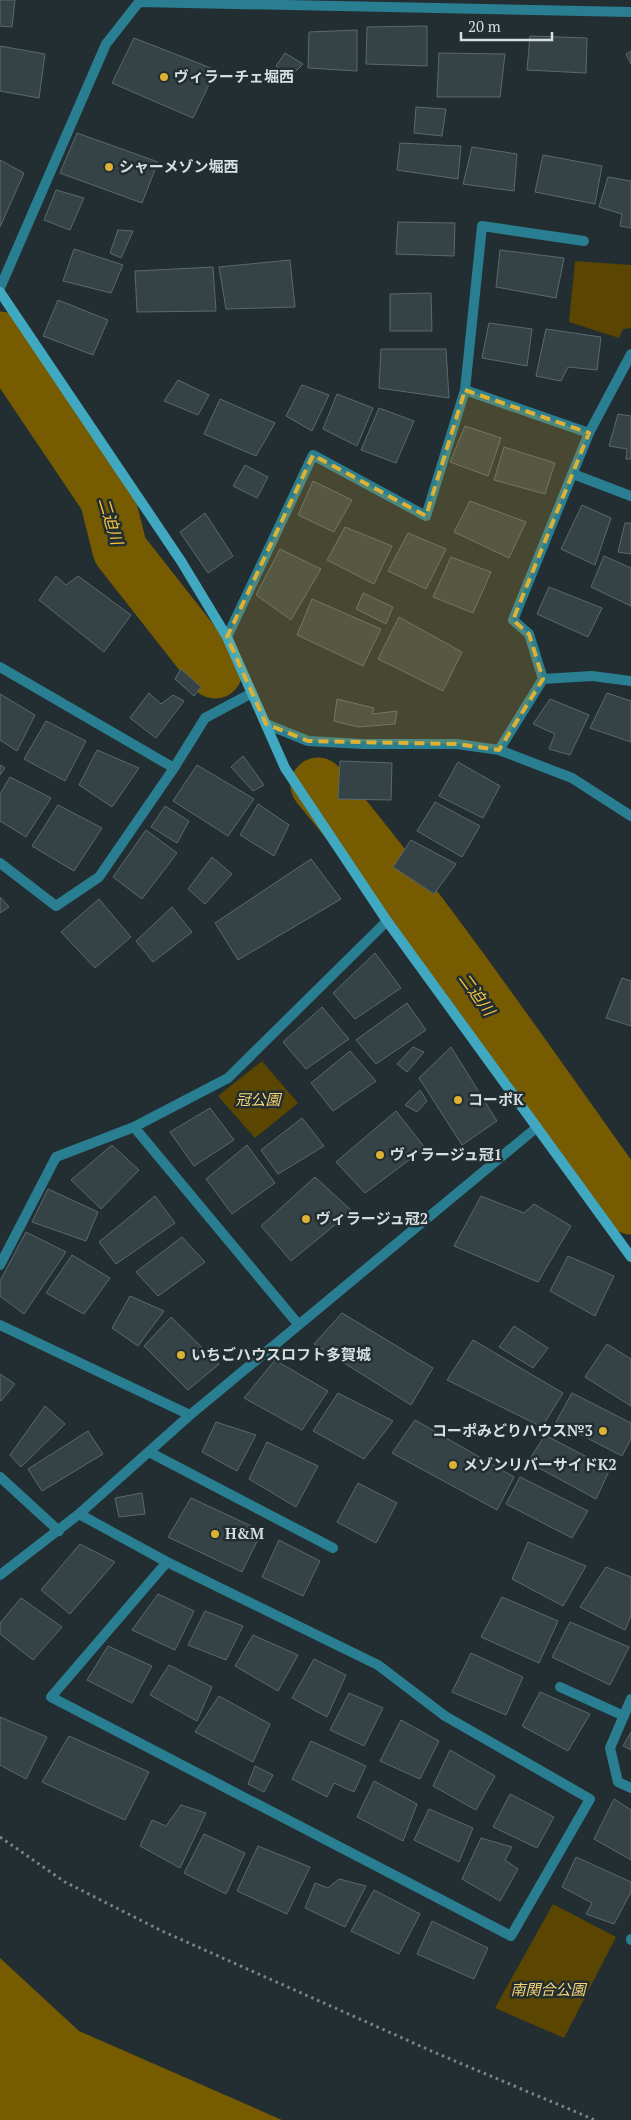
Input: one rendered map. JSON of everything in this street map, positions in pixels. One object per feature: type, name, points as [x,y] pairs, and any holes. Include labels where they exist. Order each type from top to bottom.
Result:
[{"type":"street","points":[[631,12],[140,1],[106,44],[0,290],[181,561],[227,637],[285,768],[387,920],[631,1257]]},
{"type":"street","points":[[227,637],[313,455],[426,516],[465,390],[482,226],[584,241]]},
{"type":"street","points":[[499,750],[543,679],[529,634],[513,620],[589,433],[631,354]]},
{"type":"street","points":[[465,390],[589,433]]},
{"type":"street","points":[[573,474],[631,496]]},
{"type":"street","points":[[0,667],[174,768]]},
{"type":"street","points":[[543,679],[592,676],[631,682]]},
{"type":"street","points":[[0,864],[56,906],[99,877],[206,718],[252,693]]},
{"type":"street","points":[[266,724],[308,741],[363,744],[458,744],[499,750],[572,778],[631,816]]},
{"type":"street","points":[[0,1265],[56,1157],[134,1126],[228,1078],[387,920]]},
{"type":"street","points":[[134,1126],[298,1324]]},
{"type":"street","points":[[0,1575],[59,1531],[190,1415],[536,1128]]},
{"type":"street","points":[[0,1325],[190,1415]]},
{"type":"street","points":[[149,1452],[333,1548]]},
{"type":"street","points":[[0,1477],[59,1531]]},
{"type":"street","points":[[79,1514],[167,1562],[378,1665],[445,1716],[590,1798],[511,1936],[51,1697],[167,1562]]},
{"type":"street","points":[[560,1687],[624,1716]]},
{"type":"street","points":[[631,1698],[610,1748],[618,1782],[631,1788]]},
{"type":"path","points":[[0,1837],[65,1882],[162,1931],[436,2053],[595,2120]]},
{"type":"highlighted area","points":[[465,390],[589,433],[513,620],[529,634],[543,679],[499,750],[457,744],[308,741],[266,724],[227,637],[313,455],[426,516]]},
{"type":"green space","points":[[575,261],[631,265],[631,328],[623,329],[619,338],[569,322]]},
{"type":"green space","name":"冠公園","points":[[262,1061],[298,1103],[255,1138],[218,1096]]},
{"type":"green space","name":"南関合公園","points":[[553,1904],[616,1937],[564,2038],[495,2008]]},
{"type":"shaded area","points":[[0,1958],[79,2031],[282,2120],[0,2120]]},
{"type":"building","points":[[0,0],[15,0],[12,27],[0,26]]},
{"type":"building","points":[[427,26],[427,66],[366,64],[367,27]]},
{"type":"building","points":[[357,30],[357,71],[308,68],[309,32]]},
{"type":"building","points":[[530,36],[587,38],[586,73],[527,70]]},
{"type":"building","name":"ヴィラーチェ堀西","points":[[134,38],[216,70],[193,118],[112,83]]},
{"type":"building","points":[[0,46],[45,54],[39,98],[0,91]]},
{"type":"building","points":[[631,51],[631,64],[626,54]]},
{"type":"building","points":[[285,53],[303,64],[291,76],[276,66]]},
{"type":"building","points":[[439,53],[505,54],[500,97],[437,97]]},
{"type":"building","points":[[416,107],[446,109],[442,136],[414,133]]},
{"type":"building","name":"シャーメゾン堀西","points":[[77,133],[158,162],[142,203],[60,173]]},
{"type":"building","points":[[400,143],[461,146],[458,179],[397,170]]},
{"type":"building","points":[[472,147],[517,154],[514,191],[463,184]]},
{"type":"building","points":[[543,155],[602,166],[595,204],[535,192]]},
{"type":"building","points":[[0,160],[24,173],[0,227]]},
{"type":"building","points":[[608,177],[631,181],[631,228],[620,226],[622,214],[599,207]]},
{"type":"building","points":[[56,190],[84,198],[70,230],[44,220]]},
{"type":"building","points":[[398,222],[455,223],[454,256],[396,254]]},
{"type":"building","points":[[118,230],[133,231],[121,258],[110,253]]},
{"type":"building","points":[[74,249],[123,265],[111,293],[63,281]]},
{"type":"building","points":[[500,250],[564,258],[556,298],[496,287]]},
{"type":"building","points":[[290,260],[295,307],[226,309],[219,267]]},
{"type":"building","points":[[213,267],[216,311],[137,312],[135,271]]},
{"type":"building","points":[[431,293],[432,331],[390,331],[390,294]]},
{"type":"building","points":[[58,300],[108,320],[93,355],[43,336]]},
{"type":"building","points":[[489,323],[532,329],[527,366],[482,358]]},
{"type":"building","points":[[546,329],[601,337],[597,370],[568,367],[561,381],[536,376]]},
{"type":"building","points":[[381,349],[446,349],[449,398],[379,388]]},
{"type":"building","points":[[178,380],[209,395],[198,415],[164,401]]},
{"type":"building","points":[[302,385],[329,395],[312,431],[286,416]]},
{"type":"building","points":[[337,394],[373,408],[357,446],[323,429]]},
{"type":"building","points":[[220,399],[275,423],[256,456],[204,434]]},
{"type":"building","points":[[379,408],[414,421],[396,463],[361,450]]},
{"type":"building","points":[[618,414],[631,416],[631,459],[626,459],[627,449],[609,446]]},
{"type":"building","points":[[465,426],[501,438],[488,476],[450,462]]},
{"type":"building","points":[[504,447],[555,463],[545,494],[494,480]]},
{"type":"building","points":[[245,465],[268,477],[257,498],[233,486]]},
{"type":"building","points":[[313,481],[352,500],[334,532],[298,515]]},
{"type":"building","points":[[470,501],[526,522],[509,558],[454,532]]},
{"type":"building","points":[[582,505],[611,518],[595,565],[561,549]]},
{"type":"building","points":[[205,513],[233,556],[208,573],[180,532]]},
{"type":"building","points":[[625,523],[631,523],[631,554],[618,552]]},
{"type":"building","points":[[345,527],[392,546],[374,584],[327,560]]},
{"type":"building","points":[[408,533],[446,549],[426,589],[388,571]]},
{"type":"building","points":[[280,549],[321,569],[291,620],[256,595]]},
{"type":"building","points":[[604,556],[631,568],[631,606],[591,587]]},
{"type":"building","points":[[451,557],[491,572],[473,613],[433,597]]},
{"type":"building","points":[[56,576],[66,585],[78,576],[131,615],[104,652],[39,600]]},
{"type":"building","points":[[549,587],[602,608],[588,637],[537,614]]},
{"type":"building","points":[[363,593],[393,607],[386,624],[356,609]]},
{"type":"building","points":[[312,599],[381,629],[363,666],[297,635]]},
{"type":"building","points":[[399,617],[462,652],[443,691],[378,659]]},
{"type":"building","points":[[181,669],[201,687],[194,696],[175,679]]},
{"type":"building","points":[[149,693],[161,704],[173,695],[184,701],[156,738],[130,718]]},
{"type":"building","points":[[607,693],[631,701],[631,742],[590,728]]},
{"type":"building","points":[[0,694],[35,715],[17,751],[0,740]]},
{"type":"building","points":[[337,699],[374,708],[372,714],[397,711],[395,724],[358,727],[334,721]]},
{"type":"building","points":[[550,699],[589,715],[570,755],[549,749],[555,734],[533,724]]},
{"type":"building","points":[[46,721],[86,741],[65,781],[24,759]]},
{"type":"building","points":[[97,750],[139,768],[112,807],[79,785]]},
{"type":"building","points":[[243,756],[264,785],[253,791],[231,767]]},
{"type":"building","points":[[340,761],[392,763],[391,800],[338,799]]},
{"type":"building","points":[[458,762],[500,786],[483,818],[439,796]]},
{"type":"building","points":[[0,765],[5,768],[0,775]]},
{"type":"building","points":[[197,765],[254,799],[228,836],[173,801]]},
{"type":"building","points":[[10,777],[51,798],[26,837],[0,821],[0,794]]},
{"type":"building","points":[[435,802],[480,826],[462,857],[417,831]]},
{"type":"building","points":[[258,804],[289,825],[274,856],[240,835]]},
{"type":"building","points":[[58,805],[102,828],[74,871],[32,846]]},
{"type":"building","points":[[165,806],[189,821],[177,843],[151,827]]},
{"type":"building","points":[[146,830],[177,853],[142,899],[113,877]]},
{"type":"building","points":[[411,840],[456,864],[434,894],[393,867]]},
{"type":"building","points":[[212,857],[232,874],[205,904],[188,889]]},
{"type":"building","points":[[311,859],[341,899],[238,960],[215,923]]},
{"type":"building","points":[[0,897],[9,907],[0,913]]},
{"type":"building","points":[[99,899],[131,937],[95,968],[61,932]]},
{"type":"building","points":[[172,907],[192,932],[153,962],[136,941]]},
{"type":"building","points":[[375,953],[401,988],[355,1019],[333,993]]},
{"type":"building","points":[[622,978],[631,981],[631,1026],[606,1018]]},
{"type":"building","points":[[407,1003],[426,1030],[376,1064],[356,1040]]},
{"type":"building","points":[[322,1007],[349,1039],[306,1069],[283,1042]]},
{"type":"building","points":[[413,1047],[424,1052],[407,1072],[397,1064]]},
{"type":"building","name":"コーポK","points":[[451,1047],[497,1121],[462,1145],[419,1078]]},
{"type":"building","points":[[350,1051],[376,1081],[333,1111],[311,1083]]},
{"type":"building","points":[[420,1090],[427,1101],[417,1112],[405,1105]]},
{"type":"building","points":[[210,1108],[234,1140],[194,1166],[170,1132]]},
{"type":"building","name":"ヴィラージュ冠1","points":[[396,1111],[425,1148],[365,1193],[336,1162]]},
{"type":"building","points":[[302,1118],[324,1146],[278,1174],[261,1150]]},
{"type":"building","points":[[112,1145],[139,1170],[101,1209],[71,1180]]},
{"type":"building","points":[[247,1145],[275,1183],[232,1214],[206,1179]]},
{"type":"building","name":"ヴィラージュ冠2","points":[[315,1177],[352,1211],[291,1261],[261,1226]]},
{"type":"building","points":[[48,1189],[98,1212],[86,1241],[32,1222]]},
{"type":"building","points":[[155,1196],[175,1223],[116,1264],[99,1242]]},
{"type":"building","points":[[481,1196],[524,1213],[534,1204],[571,1226],[538,1282],[454,1246]]},
{"type":"building","points":[[26,1232],[66,1252],[24,1314],[0,1296],[0,1281]]},
{"type":"building","points":[[182,1237],[205,1262],[158,1296],[136,1272]]},
{"type":"building","points":[[72,1255],[110,1278],[84,1314],[46,1293]]},
{"type":"building","points":[[568,1256],[614,1276],[595,1316],[550,1291]]},
{"type":"building","points":[[130,1296],[164,1311],[138,1346],[112,1328]]},
{"type":"building","points":[[342,1313],[433,1368],[411,1405],[314,1344]]},
{"type":"building","name":"いちごハウスロフト多賀城","points":[[171,1317],[219,1364],[188,1390],[144,1346]]},
{"type":"building","points":[[514,1326],[548,1348],[533,1368],[499,1347]]},
{"type":"building","points":[[473,1340],[563,1393],[542,1427],[447,1380]]},
{"type":"building","points":[[607,1344],[631,1359],[631,1406],[585,1377]]},
{"type":"building","points":[[275,1360],[328,1391],[302,1430],[244,1398]]},
{"type":"building","points":[[0,1374],[15,1384],[1,1401],[0,1400]]},
{"type":"building","points":[[338,1393],[393,1421],[364,1459],[313,1431]]},
{"type":"building","name":"コーポみどりハウス№3","points":[[572,1393],[631,1423],[631,1439],[622,1456],[556,1422]]},
{"type":"building","points":[[45,1406],[65,1424],[21,1467],[10,1455]]},
{"type":"building","name":"メゾンリバーサイドK2","points":[[415,1420],[514,1477],[497,1510],[392,1453]]},
{"type":"building","points":[[216,1422],[256,1435],[237,1471],[202,1452]]},
{"type":"building","points":[[88,1431],[103,1454],[42,1491],[28,1469]]},
{"type":"building","points":[[545,1435],[610,1469],[596,1499],[528,1462]]},
{"type":"building","points":[[267,1442],[318,1466],[296,1507],[249,1479]]},
{"type":"building","points":[[520,1477],[588,1511],[572,1538],[506,1504]]},
{"type":"building","points":[[358,1483],[397,1503],[376,1543],[337,1522]]},
{"type":"building","points":[[142,1493],[145,1514],[119,1517],[115,1498]]},
{"type":"building","name":"H&M","points":[[191,1498],[262,1531],[242,1572],[168,1537]]},
{"type":"building","points":[[279,1540],[320,1561],[303,1596],[262,1577]]},
{"type":"building","points":[[528,1542],[586,1566],[563,1606],[512,1579]]},
{"type":"building","points":[[80,1544],[115,1562],[70,1614],[41,1590]]},
{"type":"building","points":[[606,1567],[631,1577],[631,1616],[625,1630],[580,1607]]},
{"type":"building","points":[[158,1594],[194,1611],[175,1650],[132,1630]]},
{"type":"building","points":[[502,1597],[558,1621],[539,1663],[481,1637]]},
{"type":"building","points":[[21,1598],[62,1627],[33,1660],[0,1634],[0,1623]]},
{"type":"building","points":[[205,1611],[243,1626],[226,1660],[188,1645]]},
{"type":"building","points":[[570,1622],[629,1647],[610,1685],[552,1657]]},
{"type":"building","points":[[253,1635],[298,1655],[278,1691],[235,1666]]},
{"type":"building","points":[[108,1646],[152,1666],[132,1703],[87,1680]]},
{"type":"building","points":[[471,1653],[523,1677],[506,1715],[452,1692]]},
{"type":"building","points":[[314,1659],[346,1675],[327,1717],[292,1698]]},
{"type":"building","points":[[169,1665],[212,1687],[197,1721],[150,1695]]},
{"type":"building","points":[[540,1692],[590,1714],[568,1751],[522,1726]]},
{"type":"building","points":[[349,1693],[383,1708],[364,1746],[330,1730]]},
{"type":"building","points":[[219,1696],[270,1724],[253,1762],[195,1732]]},
{"type":"building","points":[[0,1717],[47,1737],[26,1779],[0,1765]]},
{"type":"building","points":[[401,1720],[439,1741],[420,1779],[380,1761]]},
{"type":"building","points":[[631,1732],[631,1750],[623,1746]]},
{"type":"building","points":[[69,1736],[149,1772],[125,1820],[42,1782]]},
{"type":"building","points":[[311,1741],[366,1766],[354,1792],[334,1783],[327,1797],[292,1779]]},
{"type":"building","points":[[450,1750],[495,1776],[476,1810],[433,1786]]},
{"type":"building","points":[[255,1766],[273,1775],[264,1792],[248,1784]]},
{"type":"building","points":[[374,1781],[417,1804],[403,1841],[357,1817]]},
{"type":"building","points":[[510,1794],[554,1817],[537,1848],[493,1827]]},
{"type":"building","points":[[614,1799],[631,1810],[631,1860],[594,1839]]},
{"type":"building","points":[[181,1805],[206,1813],[180,1868],[140,1846],[152,1820],[166,1826]]},
{"type":"building","points":[[429,1809],[473,1828],[459,1862],[414,1840]]},
{"type":"building","points":[[204,1834],[245,1853],[226,1894],[184,1873]]},
{"type":"building","points":[[481,1838],[512,1847],[505,1860],[518,1869],[500,1901],[462,1879]]},
{"type":"building","points":[[258,1846],[310,1867],[287,1914],[237,1891]]},
{"type":"building","points":[[576,1857],[631,1882],[631,1892],[614,1924],[586,1914],[592,1903],[562,1887]]},
{"type":"building","points":[[339,1879],[366,1886],[345,1927],[305,1908],[315,1883],[328,1888]]},
{"type":"building","points":[[374,1890],[420,1914],[399,1954],[351,1931]]},
{"type":"building","points":[[432,1921],[488,1948],[474,1979],[417,1954]]},
{"type":"waterway","name":"二迫川","points":[[0,339],[107,498],[120,550],[215,671]]},
{"type":"waterway","name":"二迫川","points":[[318,785],[439,940],[631,1207]]},
{"type":"place","name":"ヴィラーチェ堀西","points":[[164,77]]},
{"type":"place","name":"シャーメゾン堀西","points":[[109,167]]},
{"type":"place","name":"コーポK","points":[[458,1100]]},
{"type":"place","name":"ヴィラージュ冠1","points":[[380,1155]]},
{"type":"place","name":"ヴィラージュ冠2","points":[[306,1219]]},
{"type":"place","name":"いちごハウスロフト多賀城","points":[[181,1355]]},
{"type":"place","name":"コーポみどりハウス№3","points":[[603,1431]]},
{"type":"place","name":"メゾンリバーサイドK2","points":[[453,1465]]},
{"type":"place","name":"H&M","points":[[215,1534]]}]
